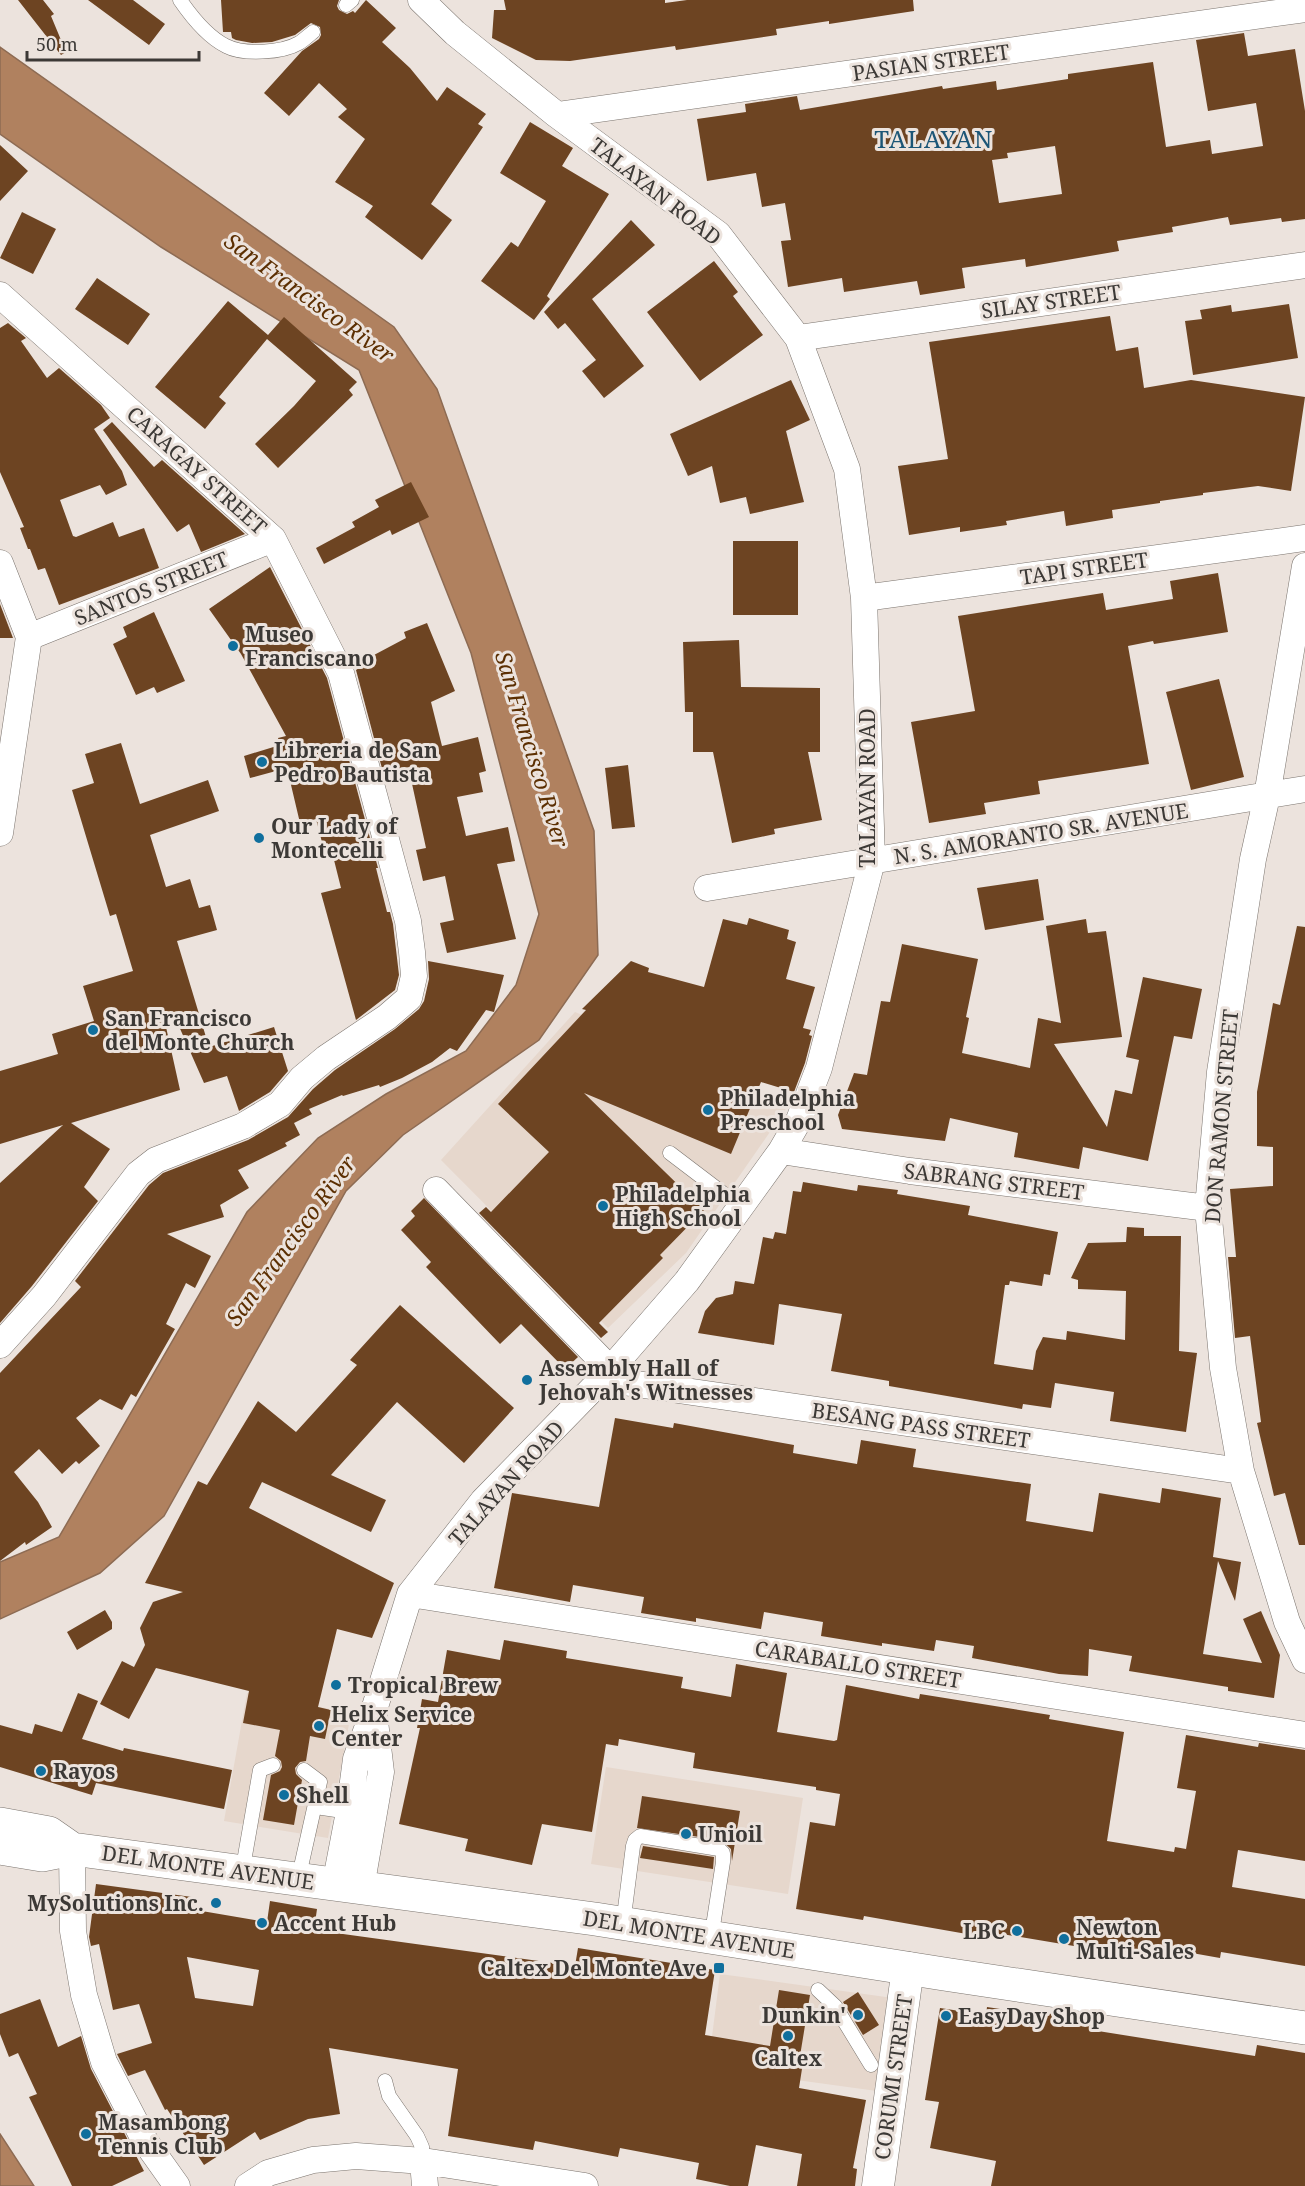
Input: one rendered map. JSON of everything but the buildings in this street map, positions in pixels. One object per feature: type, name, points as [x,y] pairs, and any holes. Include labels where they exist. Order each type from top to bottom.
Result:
[{"type":"main road","name":"DEL MONTE AVENUE","points":[[0,1824],[49,1833],[72,1849]]},
{"type":"main road","name":"DEL MONTE AVENUE","points":[[0,1848],[42,1855],[72,1849],[623,1924],[1305,2028]]},
{"type":"street","name":"TALAYAN ROAD","points":[[348,1887],[349,1812],[356,1759],[374,1710],[410,1594],[483,1501],[606,1374],[687,1281],[782,1151],[799,1120],[819,1068],[872,861],[864,598],[847,469],[798,338],[718,234],[557,115],[455,33],[421,0]]},
{"type":"street","name":"PASIAN STREET","points":[[557,115],[1305,9]]},
{"type":"street","name":"SILAY STREET","points":[[798,338],[1305,264]]},
{"type":"street","name":"CARAGAY STREET","points":[[0,295],[273,538],[341,673],[408,921],[414,976],[409,998],[387,1017],[326,1058],[302,1078],[280,1104],[243,1126],[156,1160],[138,1174],[44,1296],[0,1345]]},
{"type":"street","name":"SANTOS STREET","points":[[29,637],[273,538]]},
{"type":"street","name":"TAPI STREET","points":[[864,598],[1305,538]]},
{"type":"street","points":[[0,563],[29,637],[0,832]]},
{"type":"street","name":"DON RAMON STREET","points":[[1305,566],[1267,796],[1253,859],[1220,1071],[1208,1208],[1222,1368],[1241,1471],[1287,1622],[1305,1660]]},
{"type":"street","name":"N. S. AMORANTO SR. AVENUE","points":[[707,888],[1305,789]]},
{"type":"street","name":"SABRANG STREET","points":[[782,1151],[910,1171],[1208,1208]]},
{"type":"street","points":[[436,1190],[606,1374]]},
{"type":"street","name":"BESANG PASS STREET","points":[[606,1374],[1241,1471]]},
{"type":"street","name":"CARABALLO STREET","points":[[410,1594],[1305,1735]]},
{"type":"street","name":"TALAYAN ROAD","points":[[348,1887],[381,1772],[374,1710]]},
{"type":"street","points":[[72,1849],[73,1931],[84,1995],[104,2062],[145,2141],[177,2186]]},
{"type":"street","name":"CORUMI STREET","points":[[878,2186],[908,1968]]},
{"type":"street","points":[[248,2186],[268,2173],[313,2160],[356,2156],[424,2174],[585,2186]]},
{"type":"lane","points":[[180,0],[193,19],[224,46],[240,51],[262,53],[298,44],[313,32]]},
{"type":"lane","points":[[670,1153],[741,1207]]},
{"type":"lane","points":[[242,1873],[260,1770],[273,1765]]},
{"type":"lane","points":[[298,1880],[320,1782],[304,1770]]},
{"type":"lane","points":[[316,1807],[349,1812]]},
{"type":"lane","points":[[623,1924],[633,1846],[635,1840],[640,1836],[719,1849],[723,1854],[723,1862],[711,1939]]},
{"type":"lane","points":[[818,1990],[836,2006],[871,2065]]},
{"type":"lane","points":[[385,2081],[389,2097],[417,2136],[422,2147],[424,2174]]},
{"type":"shaded area","name":"Philadelphia High School","points":[[575,1012],[790,1103],[686,1253],[608,1328],[441,1160]]},
{"type":"shaded area","points":[[247,1693],[351,1713],[328,1838],[224,1821]]},
{"type":"shaded area","name":"Unioil","points":[[606,1767],[803,1798],[788,1894],[591,1864]]},
{"type":"shaded area","points":[[720,1974],[893,1998],[884,2092],[708,2068]]},
{"type":"water","name":"San Francisco River","points":[[0,47],[394,327],[437,389],[594,831],[598,955],[539,1040],[403,1135],[346,1191],[164,1516],[100,1573],[0,1619],[0,1562],[59,1537],[247,1212],[318,1138],[386,1094],[466,1051],[516,985],[539,914],[471,653],[359,370],[161,247],[0,134]]},
{"type":"water","points":[[0,2134],[34,2186],[0,2186]]},
{"type":"place","name":"Museo Franciscano","points":[[233,646]]},
{"type":"place","name":"Libreria de San Pedro Bautista","points":[[262,762]]},
{"type":"place","name":"Our Lady of Montecelli","points":[[259,838]]},
{"type":"place","name":"San Francisco del Monte Church","points":[[93,1030]]},
{"type":"place","name":"Philadelphia Preschool","points":[[708,1110]]},
{"type":"place","name":"Philadelphia High School","points":[[603,1206]]},
{"type":"place","name":"Assembly Hall of Jehovah's Witnesses","points":[[527,1380]]},
{"type":"place","name":"Tropical Brew","points":[[336,1685]]},
{"type":"place","name":"Helix Service Center","points":[[319,1726]]},
{"type":"place","name":"Rayos","points":[[41,1771]]},
{"type":"place","name":"Shell","points":[[284,1795]]},
{"type":"place","name":"Unioil","points":[[686,1834]]},
{"type":"place","name":"MySolutions Inc.","points":[[216,1903]]},
{"type":"place","name":"Accent Hub","points":[[262,1923]]},
{"type":"place","name":"LBC","points":[[1017,1931]]},
{"type":"place","name":"Newton Multi-Sales","points":[[1064,1939]]},
{"type":"place","name":"Caltex Del Monte Ave","points":[[719,1968]]},
{"type":"place","name":"Dunkin'","points":[[858,2015]]},
{"type":"place","name":"EasyDay Shop","points":[[946,2016]]},
{"type":"place","name":"Caltex","points":[[788,2036]]},
{"type":"place","name":"Masambong Tennis Club","points":[[86,2134]]},
{"type":"district","name":"TALAYAN","points":[[934,138]]}]
